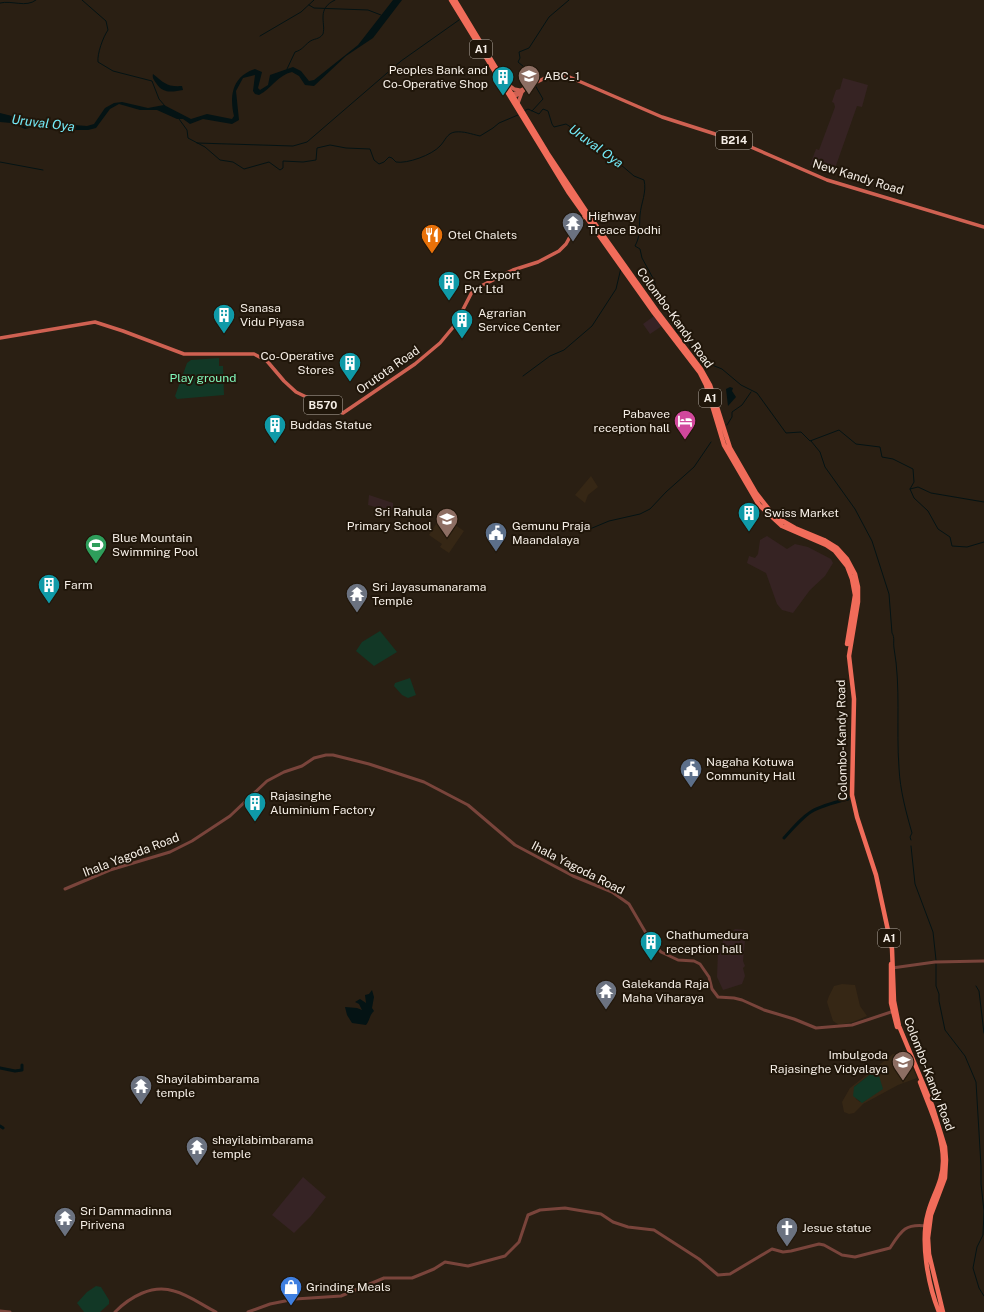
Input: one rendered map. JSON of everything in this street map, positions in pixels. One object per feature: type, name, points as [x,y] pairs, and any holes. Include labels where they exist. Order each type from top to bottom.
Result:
[{"type":"highway","name":"Colombo-Kandy Road","points":[[454,2],[506,83],[511,96]]},
{"type":"highway","name":"Colombo-Kandy Road","points":[[454,2],[527,123],[586,215],[654,313],[700,373],[706,385],[724,445],[759,505],[782,526],[826,545],[835,551],[849,571],[855,595],[846,654],[851,700],[849,791],[874,876],[890,950],[894,1011],[931,1112],[942,1154],[940,1182],[929,1210],[925,1253],[938,1312]]},
{"type":"highway","name":"Colombo-Kandy Road","points":[[927,1226],[929,1254],[943,1312]]},
{"type":"main road","name":"New Kandy Road","points":[[511,96],[547,77],[560,75],[574,77],[662,117],[737,141],[827,180],[984,227]]},
{"type":"main road","points":[[506,83],[514,89],[521,91],[518,106]]},
{"type":"main road","name":"Orutota Road","points":[[0,338],[95,322],[184,354],[254,354],[267,361],[280,378],[296,392],[333,410],[343,413],[415,364],[440,343],[454,325],[473,290],[518,268],[538,262],[561,250],[568,242],[576,224],[586,215]]},
{"type":"street","name":"Ihala Yagoda Road","points":[[65,889],[110,870],[170,852],[192,841],[230,816],[267,781],[284,772],[302,766],[314,758],[334,755],[424,782],[468,805],[515,846],[573,876],[612,892],[629,904],[650,940],[661,952],[678,960],[694,961],[700,964],[709,977],[712,989],[718,997],[742,1000],[764,1010],[794,1019],[816,1028],[852,1025],[894,1011]]},
{"type":"street","points":[[892,968],[931,962],[984,961]]},
{"type":"street","points":[[248,1312],[270,1304],[290,1300],[341,1296],[384,1278],[412,1278],[434,1269],[445,1262],[468,1266],[483,1261],[497,1259],[508,1254],[519,1242],[528,1215],[540,1210],[559,1208],[588,1211],[601,1214],[613,1222],[628,1228],[654,1230],[699,1259],[714,1273],[724,1275],[735,1272],[772,1249],[783,1252],[819,1244],[848,1257],[866,1255],[890,1248],[900,1232],[908,1227],[927,1226]]},
{"type":"street","points":[[115,1312],[137,1295],[162,1289],[176,1291],[216,1312]]},
{"type":"street","points":[[0,1310],[10,1312]]},
{"type":"shaded area","points":[[843,78],[868,85],[862,107],[857,106],[833,174],[810,165],[816,149],[819,150],[835,107],[834,103],[832,102],[836,90],[840,89]]},
{"type":"shaded area","points":[[654,316],[662,326],[650,334],[643,324]]},
{"type":"shaded area","points":[[591,476],[598,487],[588,495],[585,503],[575,495]]},
{"type":"shaded area","points":[[369,495],[393,503],[393,509],[390,511],[368,505]]},
{"type":"shaded area","name":"Sri Rahula Primary School","points":[[445,518],[464,531],[449,553],[440,547],[442,544],[429,535],[438,521],[441,523]]},
{"type":"shaded area","points":[[767,536],[787,549],[795,544],[808,547],[831,559],[833,563],[825,576],[810,590],[793,613],[782,610],[777,604],[766,573],[747,563],[749,556],[755,558],[758,554],[760,540]]},
{"type":"shaded area","points":[[735,929],[746,930],[743,961],[745,966],[743,968],[745,976],[742,984],[723,990],[717,977],[718,951],[725,938]]},
{"type":"shaded area","points":[[842,984],[855,985],[860,1006],[867,1016],[853,1022],[839,1025],[833,1021],[827,1002],[834,986]]},
{"type":"shaded area","name":"Imbulgoda Rajasinghe Vidyalaya","points":[[904,1049],[917,1078],[898,1085],[863,1104],[854,1113],[849,1114],[844,1112],[842,1102],[850,1088],[893,1054],[899,1053]],"holes":[[[877,1069],[865,1101],[860,1102],[856,1099],[854,1087]]]},
{"type":"shaded area","points":[[303,1177],[326,1197],[311,1216],[294,1233],[272,1215]]},
{"type":"green space","name":"Play ground","points":[[219,358],[219,366],[223,366],[224,395],[177,399],[175,396],[187,363],[191,360]]},
{"type":"green space","points":[[380,631],[397,652],[374,666],[356,651],[362,642]]},
{"type":"green space","points":[[410,678],[416,695],[408,698],[402,695],[394,686],[395,683]]},
{"type":"green space","points":[[877,1069],[883,1089],[862,1103],[853,1096],[854,1087]]},
{"type":"green space","points":[[96,1286],[101,1287],[109,1300],[109,1304],[100,1312],[84,1312],[77,1303],[87,1292]]},
{"type":"water","points":[[393,0],[402,0],[373,38],[346,56],[314,86],[305,85],[299,76],[292,72],[283,76],[259,95],[255,94],[253,91],[255,75],[243,78],[236,91],[239,120],[232,124],[203,119],[190,124],[183,119],[177,119],[157,110],[140,110],[119,104],[110,109],[96,128],[88,130],[56,130],[33,127],[25,129],[11,123],[0,122],[0,113],[36,122],[87,126],[94,124],[105,108],[114,103],[122,102],[148,108],[164,105],[191,119],[207,114],[232,119],[234,116],[232,101],[234,87],[242,76],[255,69],[262,72],[258,88],[260,90],[268,85],[270,75],[293,67],[301,71],[309,81],[314,80],[358,45]]},
{"type":"water","points":[[153,74],[166,84],[182,86],[183,90],[171,92],[165,91],[159,87],[154,80]]},
{"type":"water","points":[[730,387],[733,388],[732,391],[736,397],[728,406],[726,389]]},
{"type":"water","points":[[372,990],[374,997],[372,1008],[374,1011],[366,1025],[352,1023],[347,1015],[345,1007],[362,1010],[359,1004],[355,1002],[360,999],[366,1003],[365,995],[369,994]]},
{"type":"waterway","points":[[0,3],[9,2],[23,4],[36,0]]},
{"type":"waterway","name":"Uruval Oya","points":[[82,0],[106,21],[108,30],[98,55],[98,62],[113,71],[152,81],[159,99],[165,106]]},
{"type":"waterway","points":[[260,36],[301,12],[314,0]]},
{"type":"waterway","points":[[287,69],[295,52],[323,34],[324,12],[326,7],[335,0]]},
{"type":"waterway","points":[[532,111],[543,99],[532,80],[524,75],[524,67],[518,62],[520,58],[519,52],[529,48],[549,17],[569,0]]},
{"type":"waterway","points":[[309,5],[314,8],[368,10],[381,15]]},
{"type":"waterway","points":[[197,143],[293,146],[307,142],[401,61],[459,20]]},
{"type":"waterway","name":"Uruval Oya","points":[[524,111],[528,109],[539,114],[543,109],[548,111],[554,127],[566,124],[589,139],[600,152],[607,153],[634,176],[644,180],[645,189],[640,215],[639,234],[635,246],[640,249],[642,258],[654,280],[658,294],[668,308],[677,332],[687,339],[691,347],[702,351],[712,365],[722,369],[741,385],[757,393],[786,433],[801,432],[810,441],[839,430],[856,444],[880,447],[882,457],[893,459],[913,469],[914,482],[910,489],[914,498],[928,511],[938,529],[950,537],[952,546],[967,547],[984,542]]},
{"type":"waterway","name":"Uruval Oya","points":[[179,119],[187,130],[188,138],[205,147],[220,160],[233,162],[244,169],[269,162],[280,170],[283,168],[283,161],[303,162],[316,160],[317,148],[330,145],[346,148],[370,149],[374,160],[379,164],[384,162],[389,157],[396,162],[406,162],[431,153],[452,133],[461,132],[480,136],[499,123],[518,115]]},
{"type":"waterway","points":[[0,162],[43,170]]},
{"type":"waterway","points":[[523,376],[550,356],[564,350],[592,326],[616,289],[621,268]]},
{"type":"waterway","points":[[727,425],[732,417],[732,412],[742,405],[751,392]]},
{"type":"waterway","points":[[811,441],[820,452],[825,467],[855,509],[872,541],[889,594],[898,693],[898,753],[900,776],[904,801],[912,833],[910,837],[911,840]]},
{"type":"waterway","points":[[585,531],[609,521],[640,514],[650,509],[666,492],[694,467],[711,442]]},
{"type":"waterway","points":[[910,489],[918,487],[931,493],[984,502]]},
{"type":"waterway","points":[[784,838],[805,816],[811,812],[826,805],[848,799]]},
{"type":"waterway","points":[[911,846],[915,884],[933,932],[936,960]]},
{"type":"waterway","points":[[936,964],[936,986],[939,994],[945,1030],[965,1056],[976,1082],[981,1184],[984,1211],[983,1235],[977,1247],[973,1268],[979,1288],[984,1296]]},
{"type":"waterway","points":[[976,986],[979,991],[984,1033]]},
{"type":"waterway","points":[[0,1068],[15,1071],[22,1070],[22,1065]]},
{"type":"place","name":"Peoples Bank and Co-Operative Shop","points":[[503,96]]},
{"type":"place","name":"ABC_1","points":[[529,96]]},
{"type":"place","name":"Highway Treace Bodhi","points":[[573,242]]},
{"type":"place","name":"Otel Chalets","points":[[432,254]]},
{"type":"place","name":"CR Export Pvt Ltd","points":[[449,302]]},
{"type":"place","name":"Sanasa Vidu Piyasa","points":[[224,334]]},
{"type":"place","name":"Agrarian Service Center","points":[[462,340]]},
{"type":"place","name":"Co-Operative Stores","points":[[350,382]]},
{"type":"place","name":"Pabavee reception hall","points":[[685,440]]},
{"type":"place","name":"Buddas Statue","points":[[275,444]]},
{"type":"place","name":"Swiss Market","points":[[749,532]]},
{"type":"place","name":"Sri Rahula Primary School","points":[[447,538]]},
{"type":"place","name":"Gemunu Praja Maandalaya","points":[[496,552]]},
{"type":"place","name":"Blue Mountain Swimming Pool","points":[[96,564]]},
{"type":"place","name":"Farm","points":[[49,604]]},
{"type":"place","name":"Sri Jayasumanarama Temple","points":[[357,614]]},
{"type":"place","name":"Nagaha Kotuwa Community Hall","points":[[691,788]]},
{"type":"place","name":"Rajasinghe Aluminium Factory","points":[[255,822]]},
{"type":"place","name":"Chathumedura reception hall","points":[[651,962]]},
{"type":"place","name":"Galekanda Raja Maha Viharaya","points":[[606,1010]]},
{"type":"place","name":"Imbulgoda Rajasinghe Vidyalaya","points":[[903,1082]]},
{"type":"place","name":"Shayilabimbarama temple","points":[[141,1106]]},
{"type":"place","name":"shayilabimbarama temple","points":[[197,1166]]},
{"type":"place","name":"Sri Dammadinna Pirivena","points":[[65,1238]]},
{"type":"place","name":"Jesue statue","points":[[787,1248]]},
{"type":"place","name":"Grinding Meals","points":[[291,1306]]}]
